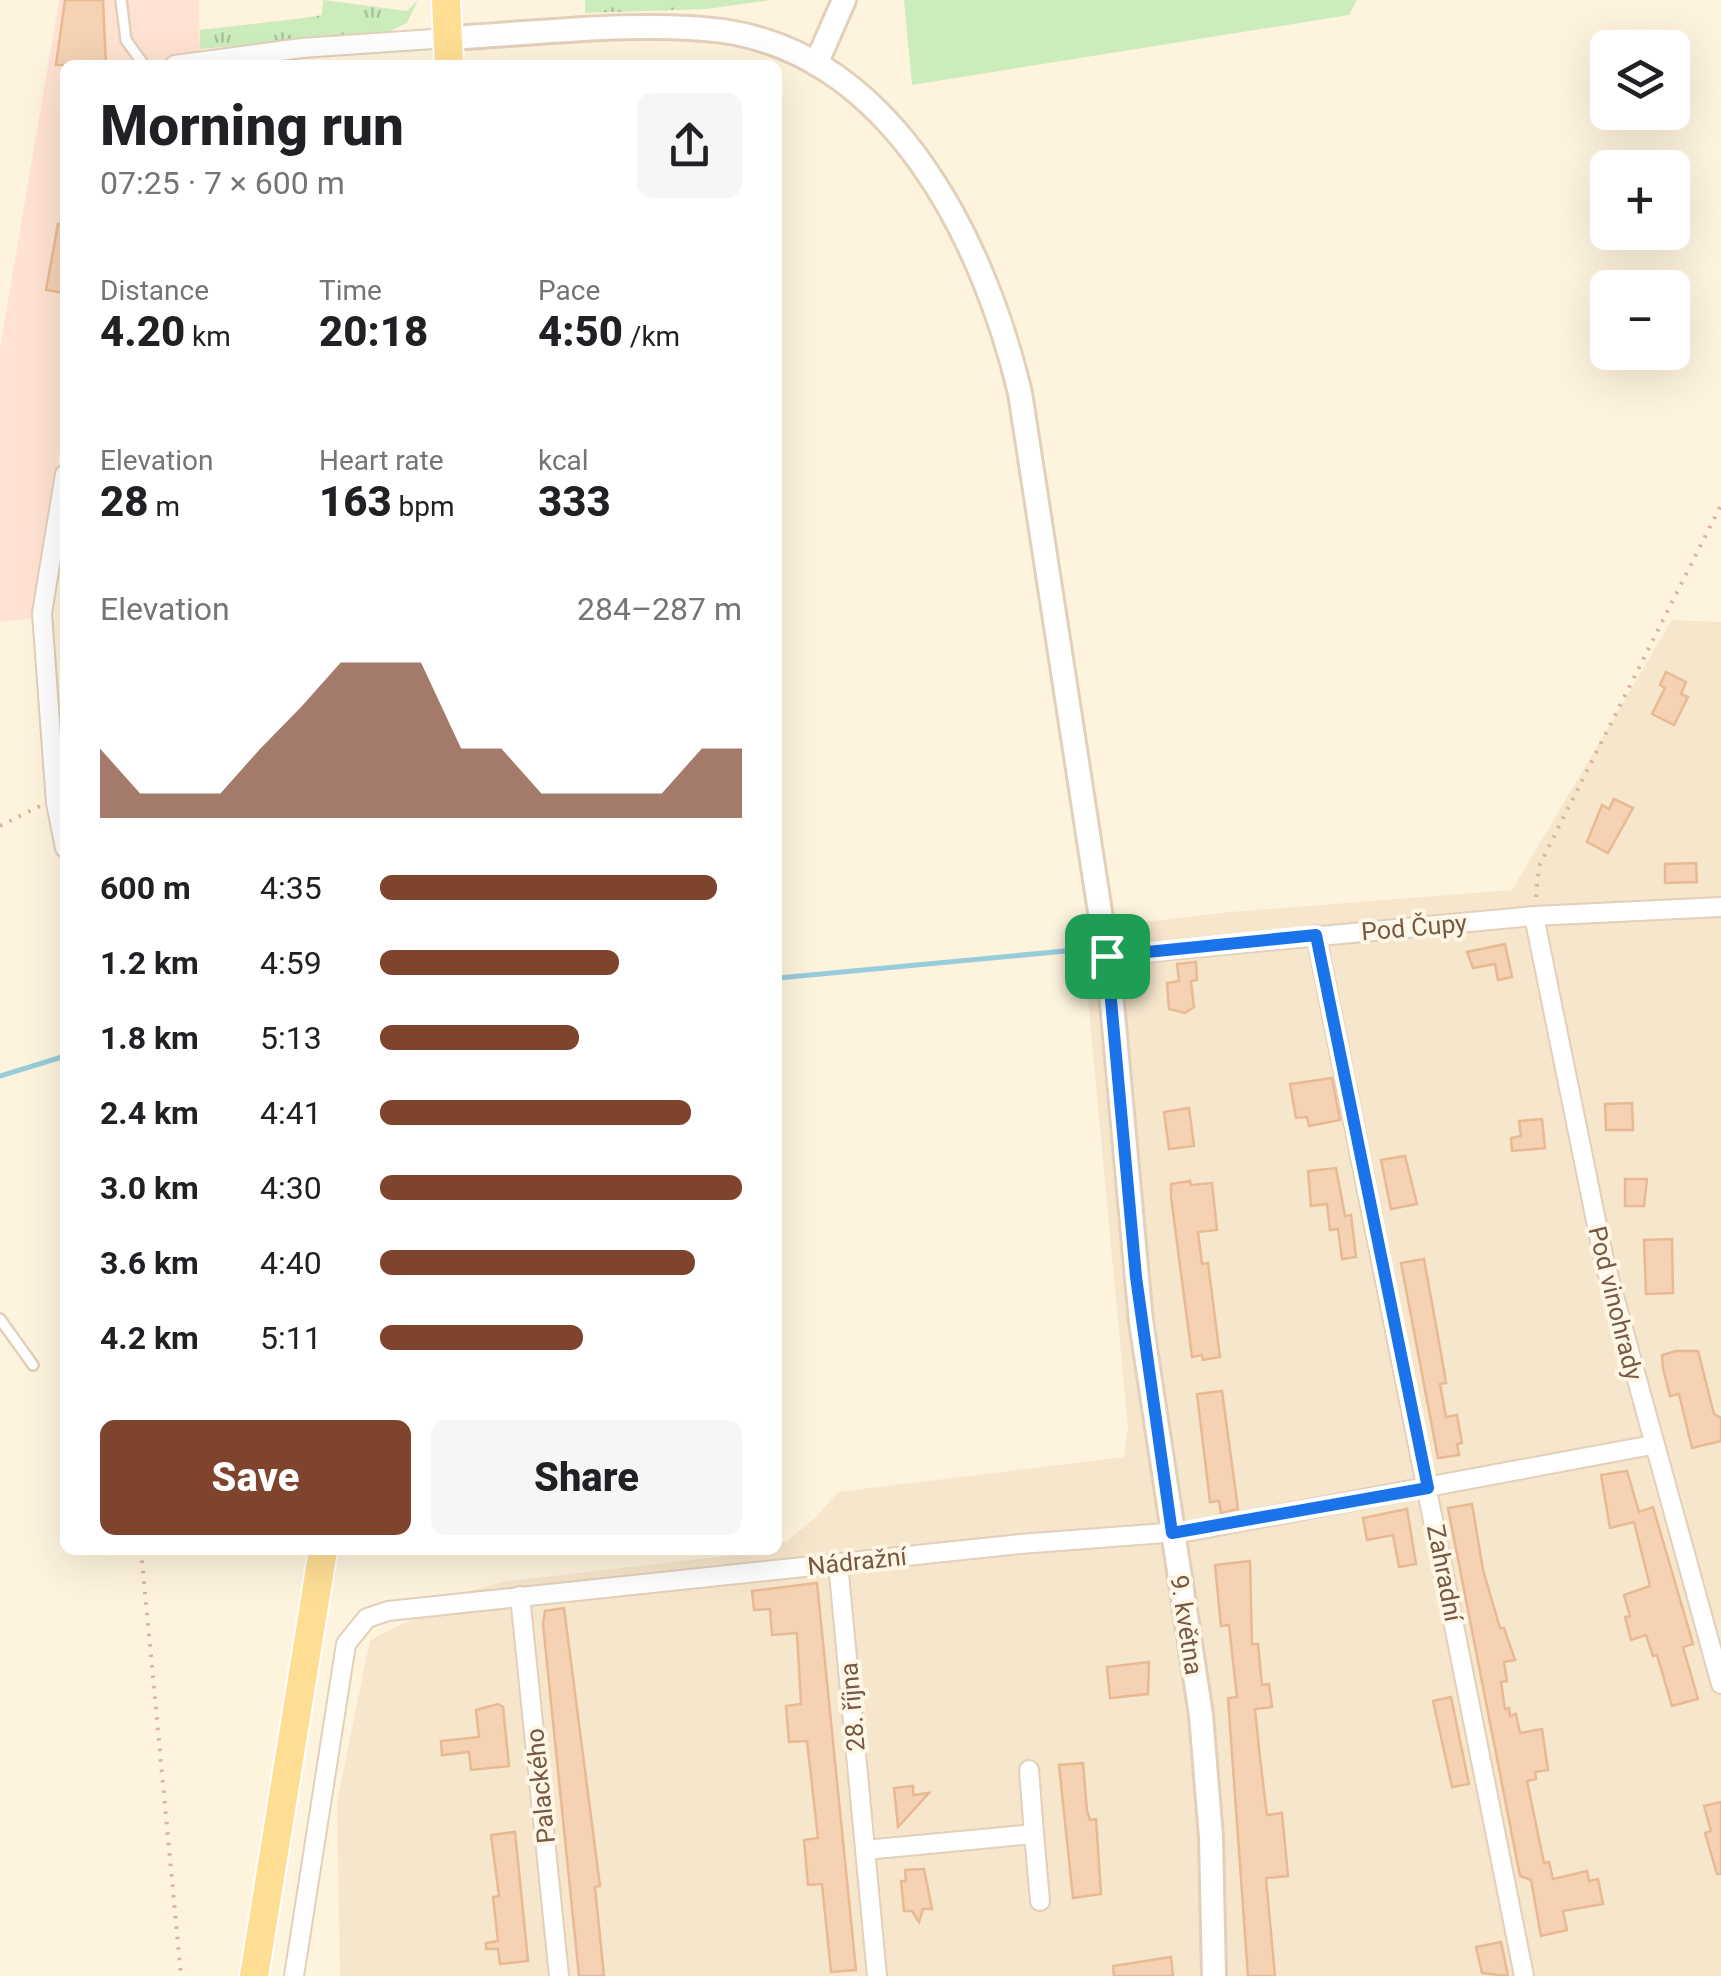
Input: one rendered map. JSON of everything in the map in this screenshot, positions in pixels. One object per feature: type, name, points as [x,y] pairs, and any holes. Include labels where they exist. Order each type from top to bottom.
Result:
[{"type":"main road","points":[[446,0],[448,51]]},
{"type":"main road","points":[[254,1976],[322,1555]]},
{"type":"street","points":[[816,64],[844,0]]},
{"type":"street","name":"9. května","points":[[448,51],[697,29],[749,37],[816,64],[888,118],[920,160],[982,282],[1012,360],[1102,919],[1136,1277],[1205,1748],[1214,1976]]},
{"type":"street","points":[[212,60],[302,48],[448,51]]},
{"type":"street","points":[[60,504],[42,613],[60,823]]},
{"type":"street","name":"Pod Čupy","points":[[1107,956],[1534,916],[1721,908]]},
{"type":"street","name":"Pod vinohrady","points":[[1534,916],[1604,1260],[1721,1684]]},
{"type":"street","name":"Zahradní","points":[[1316,935],[1524,1976]]},
{"type":"street","name":"Nádražní","points":[[294,1976],[346,1644],[368,1618],[388,1611],[520,1596],[1172,1533],[1652,1445]]},
{"type":"street","name":"28. října","points":[[838,1563],[877,1976]]},
{"type":"street","name":"Palackého","points":[[520,1596],[559,1976]]},
{"type":"street","points":[[1029,1770],[1040,1901]]},
{"type":"street","points":[[865,1850],[1034,1834]]},
{"type":"lane","points":[[121,0],[126,40],[140,60]]},
{"type":"lane","points":[[0,1319],[33,1365]]},
{"type":"path","points":[[1534,916],[1539,866],[1721,505]]},
{"type":"path","points":[[0,826],[40,805],[56,803]]},
{"type":"path","points":[[142,1555],[181,1976]]},
{"type":"shaded area","points":[[59,0],[199,0],[200,60],[60,60],[60,452],[43,539],[37,618],[0,622],[0,349]]},
{"type":"shaded area","points":[[1672,620],[1721,622],[1721,1976],[340,1976],[337,1802],[370,1640],[467,1592],[502,1582],[735,1555],[782,1555],[782,1542],[815,1518],[838,1492],[1124,1457],[1128,1428],[1086,978],[1079,968],[1076,930],[1230,912],[1512,890]]},
{"type":"green space","points":[[323,0],[407,11],[418,0],[407,23],[388,32],[200,49],[200,30],[322,15]]},
{"type":"green space","points":[[585,0],[771,0],[707,9],[585,13]]},
{"type":"green space","points":[[904,0],[1357,0],[1349,15],[912,85]]},
{"type":"building","points":[[65,0],[103,0],[106,60],[60,60],[60,65],[56,65]]},
{"type":"building","points":[[58,224],[60,224],[60,292],[46,290]]},
{"type":"building","points":[[1666,672],[1686,682],[1681,694],[1688,697],[1674,725],[1652,714],[1665,688],[1660,685]]},
{"type":"building","points":[[1614,799],[1633,808],[1608,853],[1587,842],[1602,805],[1609,809]]},
{"type":"building","points":[[1696,863],[1697,882],[1665,883],[1665,864]]},
{"type":"building","points":[[1505,944],[1512,977],[1498,980],[1495,964],[1473,968],[1467,952]]},
{"type":"building","points":[[1196,962],[1197,980],[1191,981],[1194,1007],[1185,1013],[1169,1009],[1167,983],[1179,981],[1177,964]]},
{"type":"building","points":[[1332,1078],[1340,1120],[1309,1126],[1307,1117],[1296,1118],[1290,1084]]},
{"type":"building","points":[[1632,1103],[1633,1130],[1606,1130],[1605,1104]]},
{"type":"building","points":[[1189,1108],[1194,1146],[1169,1149],[1164,1112]]},
{"type":"building","points":[[1542,1119],[1545,1148],[1512,1151],[1511,1138],[1521,1136],[1519,1121]]},
{"type":"building","points":[[1405,1156],[1417,1204],[1391,1209],[1381,1160]]},
{"type":"building","points":[[1336,1168],[1345,1216],[1351,1215],[1356,1257],[1342,1259],[1338,1229],[1330,1230],[1327,1204],[1311,1206],[1308,1171]]},
{"type":"building","points":[[1625,1179],[1647,1179],[1644,1206],[1625,1206]]},
{"type":"building","points":[[1190,1181],[1191,1185],[1212,1183],[1217,1230],[1198,1232],[1202,1264],[1208,1263],[1220,1357],[1203,1360],[1202,1355],[1192,1357],[1171,1197],[1171,1184]]},
{"type":"building","points":[[1672,1239],[1673,1293],[1646,1294],[1644,1240]]},
{"type":"building","points":[[1424,1259],[1446,1383],[1440,1384],[1446,1417],[1457,1415],[1462,1443],[1457,1444],[1459,1455],[1438,1458],[1401,1263]]},
{"type":"building","points":[[1698,1351],[1714,1414],[1721,1418],[1721,1441],[1692,1448],[1679,1394],[1670,1396],[1663,1368],[1662,1355]]},
{"type":"building","points":[[1222,1391],[1238,1509],[1221,1513],[1219,1501],[1210,1502],[1197,1394]]},
{"type":"building","points":[[1627,1471],[1639,1512],[1653,1507],[1693,1644],[1683,1647],[1698,1699],[1672,1706],[1657,1655],[1653,1656],[1646,1635],[1631,1640],[1625,1617],[1630,1616],[1624,1595],[1650,1586],[1634,1522],[1610,1528],[1601,1475]]},
{"type":"building","points":[[1472,1504],[1483,1570],[1500,1628],[1504,1628],[1515,1660],[1504,1662],[1507,1681],[1501,1682],[1505,1709],[1509,1708],[1510,1716],[1516,1714],[1520,1733],[1542,1729],[1548,1770],[1535,1772],[1536,1779],[1527,1781],[1544,1863],[1549,1862],[1553,1879],[1587,1871],[1589,1881],[1598,1879],[1603,1904],[1563,1911],[1567,1930],[1541,1936],[1531,1880],[1520,1876],[1448,1508]]},
{"type":"building","points":[[1407,1509],[1416,1564],[1399,1567],[1393,1535],[1367,1540],[1363,1518]]},
{"type":"building","points":[[1250,1561],[1252,1644],[1258,1644],[1262,1685],[1269,1684],[1272,1707],[1255,1709],[1260,1758],[1267,1815],[1282,1813],[1288,1876],[1266,1878],[1275,1976],[1248,1976],[1228,1698],[1237,1697],[1229,1625],[1221,1626],[1215,1565]]},
{"type":"building","points":[[817,1583],[856,1970],[831,1972],[822,1884],[808,1885],[804,1840],[818,1838],[807,1741],[789,1742],[786,1706],[801,1704],[797,1633],[772,1635],[770,1609],[754,1610],[752,1591]]},
{"type":"building","points":[[564,1608],[600,1886],[595,1887],[604,1976],[579,1976],[543,1624],[545,1611]]},
{"type":"building","points":[[1149,1662],[1148,1694],[1110,1698],[1107,1667]]},
{"type":"building","points":[[1451,1697],[1469,1784],[1452,1787],[1433,1701]]},
{"type":"building","points":[[498,1704],[503,1707],[509,1766],[471,1770],[469,1752],[442,1755],[441,1741],[479,1737],[476,1710]]},
{"type":"building","points":[[1083,1763],[1087,1811],[1090,1820],[1096,1819],[1101,1894],[1073,1898],[1059,1765]]},
{"type":"building","points":[[913,1786],[913,1795],[929,1793],[898,1827],[894,1788]]},
{"type":"building","points":[[1721,1802],[1721,1874],[1717,1874],[1705,1833],[1711,1831],[1704,1806]]},
{"type":"building","points":[[515,1832],[528,1961],[500,1964],[498,1949],[486,1949],[486,1943],[498,1941],[493,1897],[499,1896],[491,1835]]},
{"type":"building","points":[[924,1869],[932,1909],[923,1909],[919,1922],[912,1911],[904,1911],[901,1881],[906,1881],[905,1870]]},
{"type":"building","points":[[1501,1942],[1508,1976],[1482,1973],[1476,1947]]},
{"type":"building","points":[[1171,1957],[1173,1976],[1114,1976],[1113,1966]]},
{"type":"waterway","points":[[782,978],[1097,948]]},
{"type":"waterway","points":[[0,1076],[60,1058]]},
{"type":"route","points":[[1316,935],[1376,1216],[1428,1488],[1172,1533],[1136,1277],[1107,956],[1316,935]]}]
